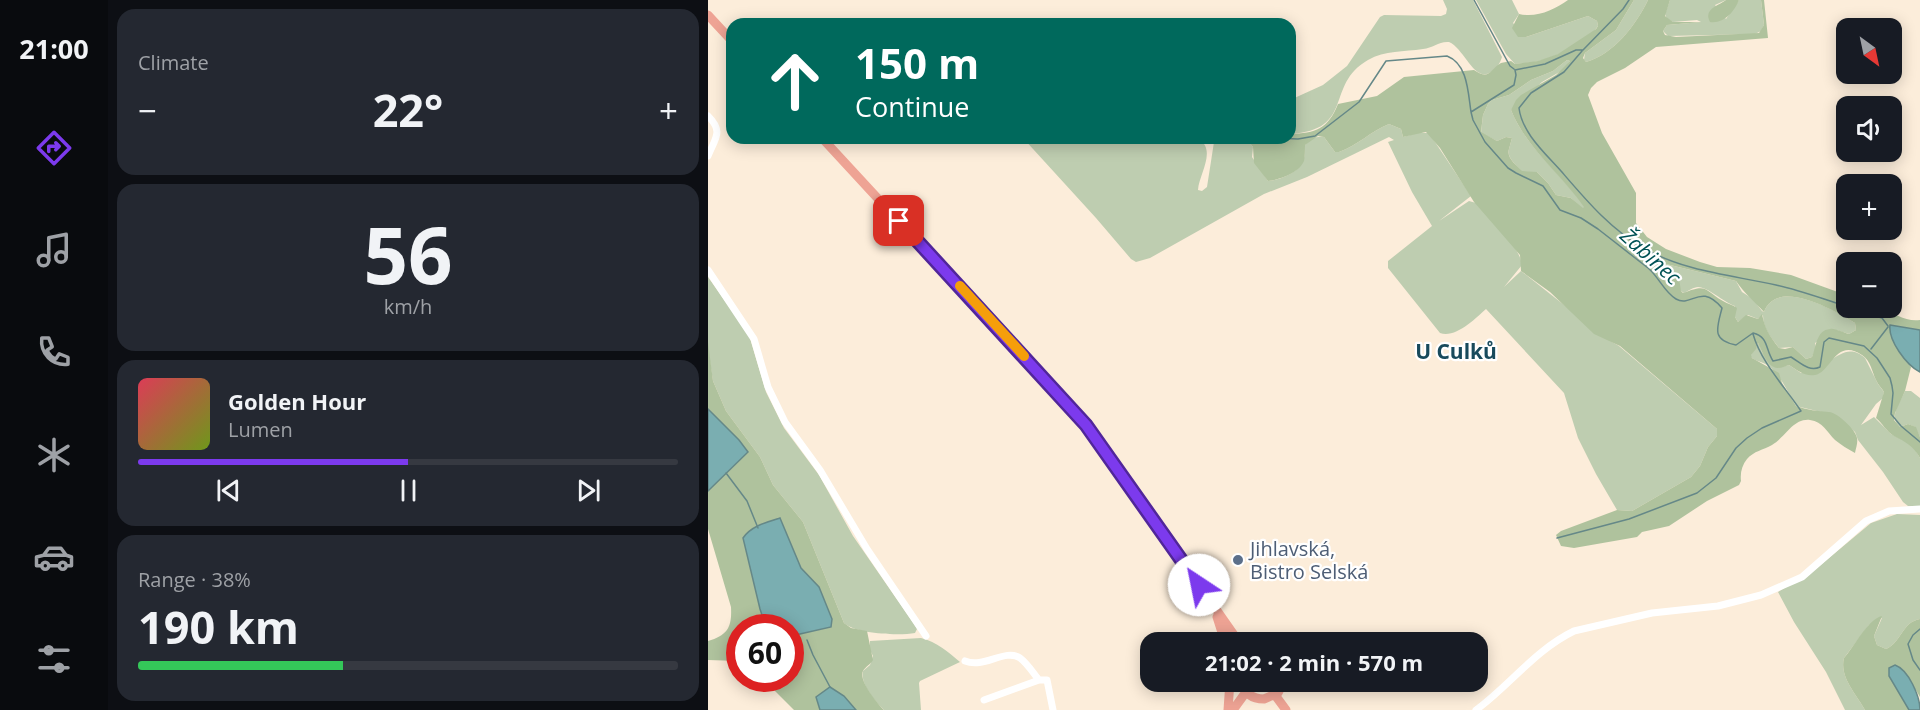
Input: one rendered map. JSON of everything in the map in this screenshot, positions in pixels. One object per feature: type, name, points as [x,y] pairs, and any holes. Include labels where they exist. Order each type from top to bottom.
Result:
[{"type":"main road","points":[[708,15],[726,34]]},
{"type":"main road","points":[[828,144],[1086,425],[1232,632]]},
{"type":"main road","points":[[1208,599],[1222,632]]},
{"type":"main road","points":[[1228,710],[1229,692]]},
{"type":"main road","points":[[1233,710],[1246,692],[1260,699],[1278,692]]},
{"type":"main road","points":[[1275,695],[1286,710]]},
{"type":"street","points":[[708,116],[715,124],[717,135],[708,156]]},
{"type":"street","points":[[708,270],[754,339],[768,387],[785,422],[820,471],[867,549],[926,636]]},
{"type":"street","points":[[1476,710],[1496,696],[1538,654],[1574,631],[1652,613],[1718,606],[1761,595],[1802,577],[1866,521],[1889,511],[1920,509]]},
{"type":"street","points":[[965,661],[979,663],[1013,655],[1021,659],[1039,680]]},
{"type":"street","points":[[984,699],[1039,680],[1047,680],[1053,710]]},
{"type":"green space","points":[[1443,0],[1473,0],[1502,57],[1495,69],[1485,74],[1480,73],[1449,42],[1427,48],[1381,54],[1355,70],[1332,115],[1324,124],[1310,131],[1296,133],[1296,97],[1323,85],[1347,66],[1380,17],[1384,15],[1441,16],[1446,14],[1447,9]]},
{"type":"green space","points":[[1476,0],[1512,0],[1519,14],[1513,23],[1526,37],[1588,16],[1597,21],[1598,26],[1580,43],[1555,56],[1515,64],[1506,54]]},
{"type":"green space","points":[[1568,0],[1634,0],[1616,30],[1585,53],[1583,58],[1586,62],[1606,52],[1623,37],[1648,0],[1670,0],[1665,16],[1673,22],[1701,22],[1667,25],[1663,31],[1665,35],[1676,37],[1759,33],[1764,25],[1761,0],[1764,0],[1768,38],[1656,47],[1625,68],[1597,82],[1588,95],[1602,133],[1636,193],[1636,223],[1647,237],[1666,249],[1717,267],[1750,268],[1791,275],[1836,291],[1836,312],[1807,300],[1793,297],[1781,297],[1771,302],[1764,312],[1736,281],[1666,264],[1661,271],[1663,274],[1677,278],[1683,293],[1697,288],[1705,289],[1737,308],[1735,317],[1738,322],[1746,315],[1758,319],[1762,314],[1768,332],[1779,348],[1793,347],[1806,359],[1812,357],[1817,340],[1825,330],[1834,329],[1849,334],[1856,330],[1855,323],[1846,318],[1902,317],[1920,320],[1920,330],[1890,325],[1894,342],[1911,367],[1894,420],[1900,427],[1908,424],[1916,427],[1920,437],[1920,458],[1912,447],[1891,434],[1876,418],[1884,392],[1865,357],[1846,350],[1835,357],[1821,373],[1808,375],[1789,365],[1779,368],[1770,365],[1758,343],[1751,355],[1752,358],[1779,373],[1782,383],[1796,406],[1833,413],[1846,422],[1857,438],[1855,453],[1835,440],[1818,423],[1804,420],[1794,425],[1777,442],[1747,459],[1742,469],[1739,485],[1707,501],[1669,526],[1642,532],[1637,537],[1574,548],[1561,546],[1556,535],[1561,531],[1617,510],[1632,511],[1691,477],[1717,436],[1717,429],[1620,346],[1594,334],[1550,292],[1521,271],[1520,255],[1474,202],[1440,148],[1426,132],[1403,137],[1401,129],[1389,124],[1339,152],[1335,152],[1324,137],[1318,136],[1305,145],[1304,161],[1298,169],[1283,177],[1268,181],[1254,163],[1253,147],[1251,144],[1296,144],[1296,133],[1320,128],[1330,119],[1338,104],[1377,96],[1404,77],[1474,70],[1487,74],[1502,63],[1538,61],[1558,54],[1598,26],[1597,21],[1588,16],[1526,37],[1518,37],[1512,28],[1519,14],[1539,14]],"holes":[[[1567,60],[1570,61],[1556,75],[1521,95],[1511,110],[1526,137],[1575,195],[1583,208],[1571,198],[1556,195],[1537,172],[1522,171],[1512,161],[1508,152],[1512,138],[1506,137],[1497,141],[1481,132],[1483,115],[1492,100],[1509,95],[1531,80],[1553,71]]]},
{"type":"green space","points":[[1634,0],[1648,0],[1637,19],[1615,45],[1586,62],[1585,53],[1616,30]]},
{"type":"green space","points":[[1670,0],[1726,0],[1715,5],[1726,19],[1739,0],[1761,0],[1764,25],[1761,31],[1755,34],[1668,36],[1663,31],[1667,25],[1701,22],[1697,20],[1673,22],[1667,19],[1665,14]]},
{"type":"green space","points":[[1726,0],[1739,0],[1728,16],[1720,21],[1710,22],[1708,14],[1710,11]]},
{"type":"green space","points":[[1567,60],[1570,61],[1563,70],[1542,82],[1511,110],[1526,137],[1576,195],[1585,207],[1583,209],[1571,198],[1556,195],[1537,172],[1522,172],[1512,161],[1508,152],[1512,138],[1506,137],[1497,141],[1481,133],[1483,115],[1492,100],[1509,95],[1531,80],[1553,71]]},
{"type":"green space","points":[[1389,124],[1401,129],[1403,137],[1417,133],[1429,133],[1471,196],[1439,221],[1469,201],[1476,203],[1510,240],[1520,257],[1522,265],[1504,287],[1521,271],[1619,346],[1717,429],[1717,436],[1691,477],[1632,511],[1617,510],[1578,438],[1564,393],[1486,309],[1459,330],[1446,334],[1440,333],[1388,268],[1388,261],[1432,226],[1412,192],[1388,142],[1394,140],[1389,137],[1307,177],[1264,194],[1150,258],[1136,262],[1028,144],[1204,144],[1207,155],[1198,190],[1202,191],[1207,187],[1214,144],[1251,144],[1253,147],[1252,157],[1268,181],[1283,177],[1297,169],[1304,159],[1305,145],[1313,138],[1324,137],[1335,152],[1339,152]]},
{"type":"green space","points":[[1666,264],[1736,281],[1742,292],[1753,299],[1764,312],[1771,302],[1781,297],[1807,300],[1836,312],[1836,318],[1847,318],[1855,323],[1856,330],[1849,334],[1836,330],[1815,343],[1816,348],[1812,357],[1806,359],[1793,347],[1779,348],[1766,329],[1763,315],[1758,319],[1748,315],[1738,322],[1735,317],[1735,306],[1706,289],[1698,287],[1684,293],[1671,274],[1663,274],[1661,268]]},
{"type":"green space","points":[[708,277],[749,335],[766,392],[784,428],[819,475],[853,536],[914,624],[917,629],[915,633],[868,632],[844,623],[803,522],[773,485],[760,457],[726,411],[713,381],[708,349]]},
{"type":"green space","points":[[708,342],[713,381],[726,411],[760,457],[773,485],[803,522],[844,623],[851,628],[867,631],[873,660],[864,670],[863,680],[869,692],[884,710],[856,710],[844,696],[816,697],[820,710],[794,710],[776,692],[804,692],[804,633],[831,627],[832,619],[819,587],[801,568],[780,518],[764,524],[743,538],[762,614],[731,614],[731,607],[708,529],[708,491],[748,452],[708,409]]},
{"type":"green space","points":[[1759,343],[1762,352],[1773,366],[1789,365],[1801,373],[1847,352],[1855,352],[1865,358],[1884,392],[1883,398],[1861,425],[1874,417],[1891,434],[1914,448],[1920,458],[1920,507],[1908,506],[1903,502],[1858,440],[1855,432],[1848,426],[1828,412],[1796,406],[1776,373],[1750,356]]},
{"type":"green space","points":[[1905,391],[1911,391],[1920,398],[1920,437],[1915,427],[1908,424],[1900,427],[1895,419],[1896,410]]},
{"type":"green space","points":[[1897,514],[1920,515],[1920,619],[1909,624],[1895,642],[1886,649],[1877,645],[1874,636],[1882,618],[1869,625],[1844,658],[1843,665],[1846,679],[1865,710],[1845,710],[1826,672],[1778,592],[1817,568],[1871,523]]},
{"type":"green space","points":[[1882,616],[1874,636],[1877,645],[1886,649],[1895,642],[1909,624],[1920,619],[1920,697],[1905,672],[1889,676],[1909,710],[1865,710],[1846,679],[1844,658],[1866,628]]},
{"type":"green space","points":[[726,630],[726,661],[708,660],[708,641]]},
{"type":"green space","points":[[921,638],[947,651],[960,662],[920,681],[921,710],[884,710],[869,692],[864,681],[863,671],[870,665],[873,656],[870,641]]},
{"type":"water","points":[[1890,325],[1920,330],[1920,372],[1899,352],[1892,338]]},
{"type":"water","points":[[708,409],[748,452],[708,491]]},
{"type":"water","points":[[780,518],[801,568],[819,587],[832,619],[831,627],[804,633],[804,614],[762,614],[743,538],[755,527]]},
{"type":"water","points":[[1895,665],[1905,672],[1913,684],[1920,710],[1909,710],[1889,676],[1889,668]]},
{"type":"water","points":[[830,687],[844,696],[856,710],[820,710],[816,697]]},
{"type":"waterway","points":[[1474,0],[1510,66],[1514,69]]},
{"type":"waterway","name":"Žabinec","points":[[1629,0],[1583,50],[1576,50],[1545,64],[1515,70],[1514,85],[1471,112],[1485,142],[1508,168],[1543,186],[1560,210],[1581,218],[1598,229],[1648,268],[1676,299],[1687,301],[1702,296],[1714,301],[1722,308],[1718,327],[1719,336],[1728,343],[1736,345],[1753,333],[1762,337],[1773,361],[1791,357],[1812,368],[1820,367],[1824,342],[1829,338],[1864,346],[1877,358],[1890,378],[1893,393],[1891,414],[1920,442]]},
{"type":"waterway","points":[[1582,51],[1564,72],[1531,93],[1519,108],[1525,126],[1535,142],[1600,214],[1621,233],[1661,257],[1693,268],[1785,287],[1836,303]]},
{"type":"waterway","points":[[1296,139],[1315,136],[1359,102],[1386,61],[1447,56],[1454,60],[1466,80],[1471,112]]},
{"type":"waterway","points":[[1882,318],[1888,326]]},
{"type":"waterway","points":[[1871,349],[1888,327]]},
{"type":"waterway","points":[[1557,538],[1629,519],[1697,493],[1716,478],[1736,448],[1747,438],[1762,428],[1801,411],[1767,364],[1753,334]]},
{"type":"waterway","points":[[726,473],[747,501],[758,528]]},
{"type":"waterway","name":"Žabinec","points":[[1920,629],[1908,644],[1913,660],[1920,670]]},
{"type":"waterway","points":[[807,640],[830,687]]},
{"type":"slow traffic","points":[[960,286],[1024,356]]},
{"type":"place","name":"Jihlavská, Bistro Selská","points":[[1238,560]]},
{"type":"district","name":"U Culků","points":[[1456,351]]},
{"type":"route","points":[[899,221],[1086,425],[1199,585]]}]
